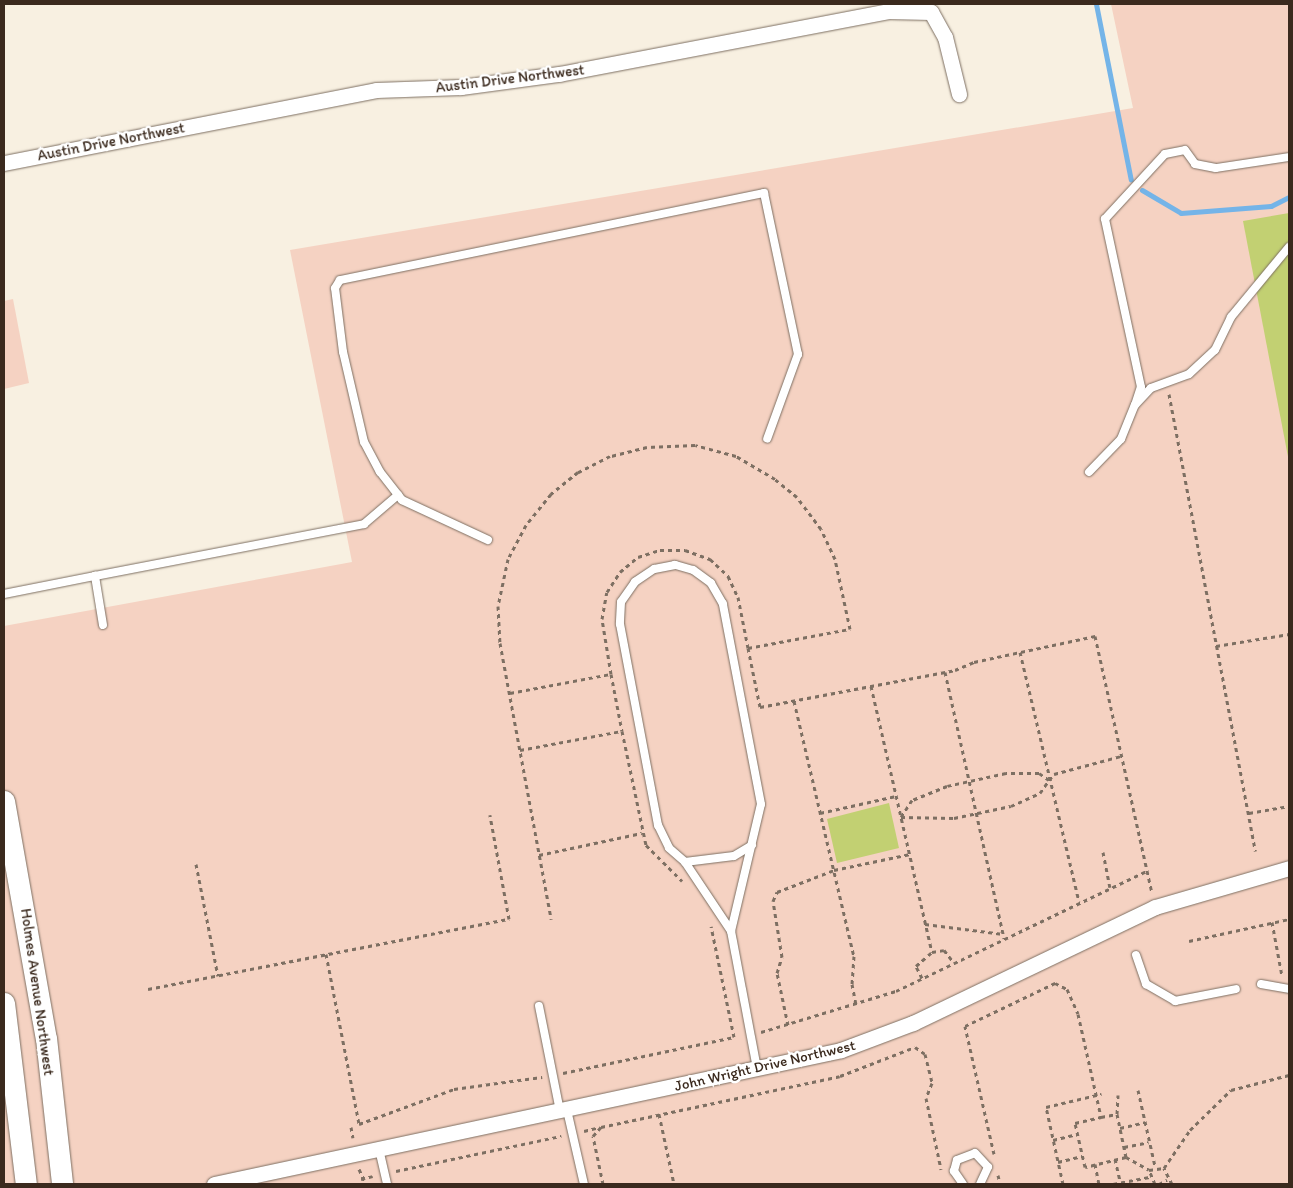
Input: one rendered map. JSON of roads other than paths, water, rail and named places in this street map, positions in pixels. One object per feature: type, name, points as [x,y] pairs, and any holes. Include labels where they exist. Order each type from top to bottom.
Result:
[{"type":"main road","name":"Holmes Avenue Northwest","points":[[4,801],[46,1038],[62,1184]]},
{"type":"main road","points":[[4,1003],[26,1184]]},
{"type":"street","name":"Austin Drive Northwest","points":[[4,163],[376,90],[461,87],[559,74],[888,11],[931,12],[945,37],[959,94]]},
{"type":"street","name":"John Wright Drive Northwest","points":[[214,1184],[757,1070],[842,1050],[886,1034],[1155,907],[1289,868]]},
{"type":"lane","points":[[1089,472],[1121,439],[1141,387],[1105,219],[1165,154],[1185,150],[1195,164],[1216,168],[1289,157]]},
{"type":"lane","points":[[488,540],[428,515],[398,495],[364,442],[343,352],[335,288],[340,280],[764,193],[798,354],[768,439]]},
{"type":"lane","points":[[1135,405],[1151,388],[1201,364],[1215,350],[1231,317],[1289,247]]},
{"type":"lane","points":[[4,594],[364,524],[398,495]]},
{"type":"lane","points":[[731,931],[761,804],[722,604],[712,583],[693,570],[675,565],[654,569],[635,582],[621,602],[620,624],[658,825],[669,848],[685,862],[731,931],[757,1070]]},
{"type":"lane","points":[[95,576],[103,625]]},
{"type":"lane","points":[[685,862],[734,856],[752,845]]},
{"type":"lane","points":[[1136,956],[1146,984],[1157,994],[1175,1001],[1236,989]]},
{"type":"lane","points":[[1261,984],[1289,989]]},
{"type":"lane","points":[[539,1006],[552,1075],[572,1134],[584,1184]]},
{"type":"lane","points":[[379,1149],[387,1184]]},
{"type":"lane","points":[[963,1184],[954,1171],[958,1160],[975,1153],[988,1167],[980,1184]]},
{"type":"waterway","points":[[1096,4],[1131,180]]},
{"type":"waterway","points":[[1142,190],[1181,213],[1271,206],[1289,197]]}]
